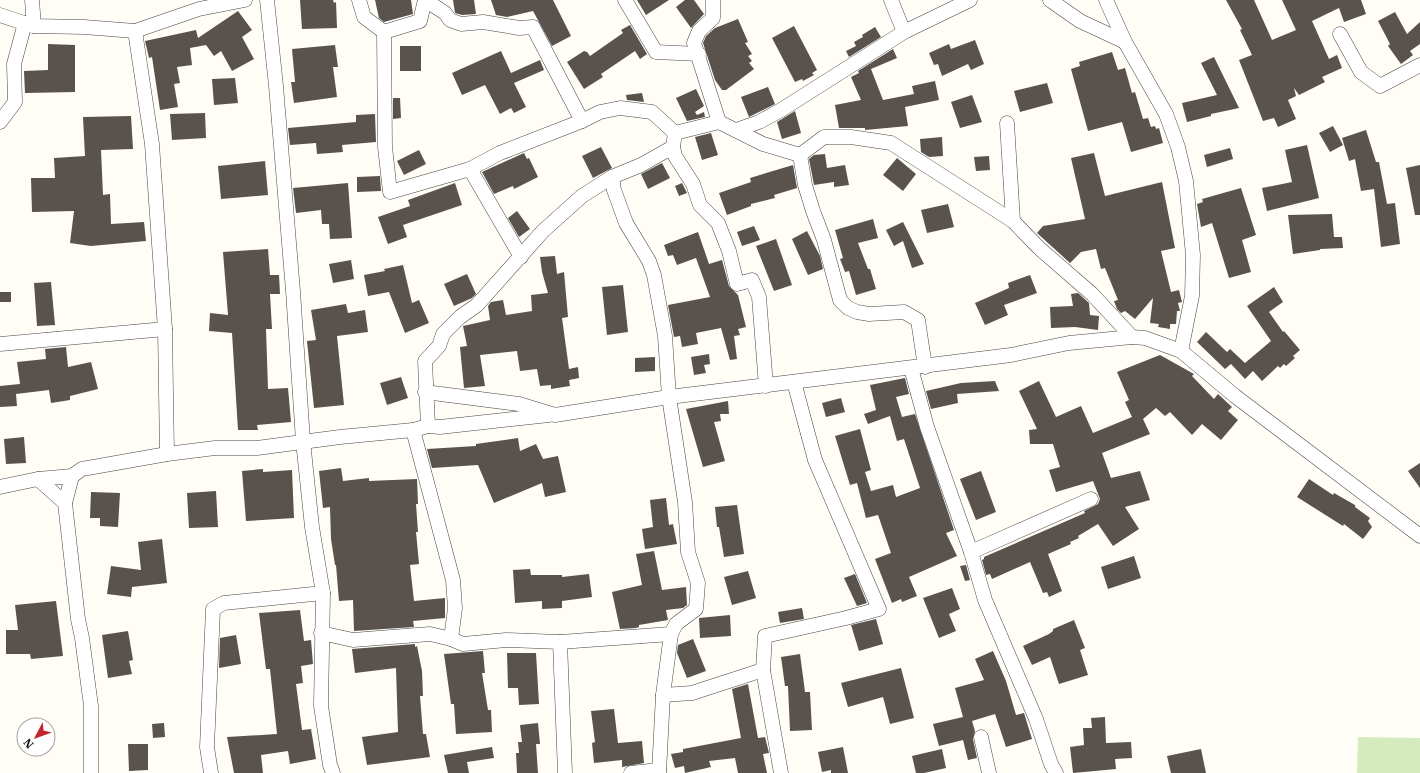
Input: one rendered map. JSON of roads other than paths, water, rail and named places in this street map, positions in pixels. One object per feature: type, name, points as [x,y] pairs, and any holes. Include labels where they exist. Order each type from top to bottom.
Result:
[{"type":"street","points":[[0,122],[15,102],[14,64],[18,23],[32,0]]},
{"type":"street","points":[[0,16],[18,23],[84,26],[135,32],[200,9],[245,0]]},
{"type":"street","points":[[267,0],[276,86],[293,291],[303,442],[312,527],[323,593],[321,633],[321,706],[330,765],[333,773]]},
{"type":"street","points":[[359,0],[364,17],[384,32]]},
{"type":"street","points":[[384,32],[420,21],[425,0],[445,13],[450,20],[461,24],[483,22],[519,28],[533,27],[582,121]]},
{"type":"street","points":[[625,0],[656,52],[699,54]]},
{"type":"street","points":[[712,0],[713,18],[699,31],[694,43],[699,54],[719,122]]},
{"type":"street","points":[[891,0],[904,32]]},
{"type":"street","points":[[1050,0],[1080,21],[1125,42]]},
{"type":"street","points":[[1106,0],[1125,42],[1166,114],[1178,147],[1186,181],[1193,255],[1192,289],[1181,351]]},
{"type":"street","points":[[736,130],[759,122],[781,110],[904,32],[968,1]]},
{"type":"street","points":[[135,32],[152,144],[164,329],[167,454]]},
{"type":"street","points":[[384,32],[385,147],[390,192],[470,169],[500,153],[582,121],[600,112],[620,108],[652,112],[675,133]]},
{"type":"street","points":[[1340,34],[1361,72],[1380,86],[1420,65]]},
{"type":"street","points":[[675,133],[719,122],[763,144],[800,155]]},
{"type":"street","points":[[1007,123],[1013,221]]},
{"type":"street","points":[[675,133],[673,147],[675,156],[693,184],[700,204],[718,223],[728,251],[737,284],[752,280],[759,297],[766,386]]},
{"type":"street","points":[[800,155],[824,137],[851,137],[891,143],[1013,221],[1038,248],[1092,294],[1132,337]]},
{"type":"street","points":[[428,426],[425,392],[425,361],[439,346],[443,334],[460,317],[476,306],[559,216],[582,196],[612,177],[641,165],[673,147]]},
{"type":"street","points":[[800,155],[805,185],[828,253],[840,300],[848,308],[857,312],[869,314],[904,312],[918,320],[918,367],[927,427],[971,552],[985,600],[1036,719],[1051,764],[1056,773]]},
{"type":"street","points":[[470,169],[521,257]]},
{"type":"street","points":[[612,177],[614,190],[626,223],[649,261],[654,275],[665,336],[669,397],[685,502],[688,552],[698,583],[696,609],[676,624],[671,634],[663,695],[659,772],[631,773]]},
{"type":"street","points":[[0,344],[164,329]]},
{"type":"street","points":[[0,487],[38,479],[72,476],[82,469],[167,454],[215,448],[257,448],[413,430],[428,426],[440,427],[555,415],[669,397],[1012,356],[1069,343],[1132,337],[1145,338],[1181,351],[1241,400],[1420,536]]},
{"type":"street","points":[[781,773],[763,670],[765,636],[879,609],[815,460],[794,382]]},
{"type":"street","points":[[425,392],[518,404],[555,415]]},
{"type":"street","points":[[413,430],[453,580],[455,608],[451,639]]},
{"type":"street","points":[[72,476],[65,503],[78,619],[91,706],[91,773]]},
{"type":"street","points":[[38,479],[65,503]]},
{"type":"street","points":[[971,552],[1090,499]]},
{"type":"street","points":[[211,773],[206,747],[212,610],[224,603],[323,593]]},
{"type":"street","points":[[321,633],[353,640],[430,634],[451,639],[463,644],[520,640],[560,642],[671,634]]},
{"type":"street","points":[[560,642],[565,773]]},
{"type":"street","points":[[663,695],[692,692],[763,670]]},
{"type":"street","points":[[981,737],[989,773]]}]
